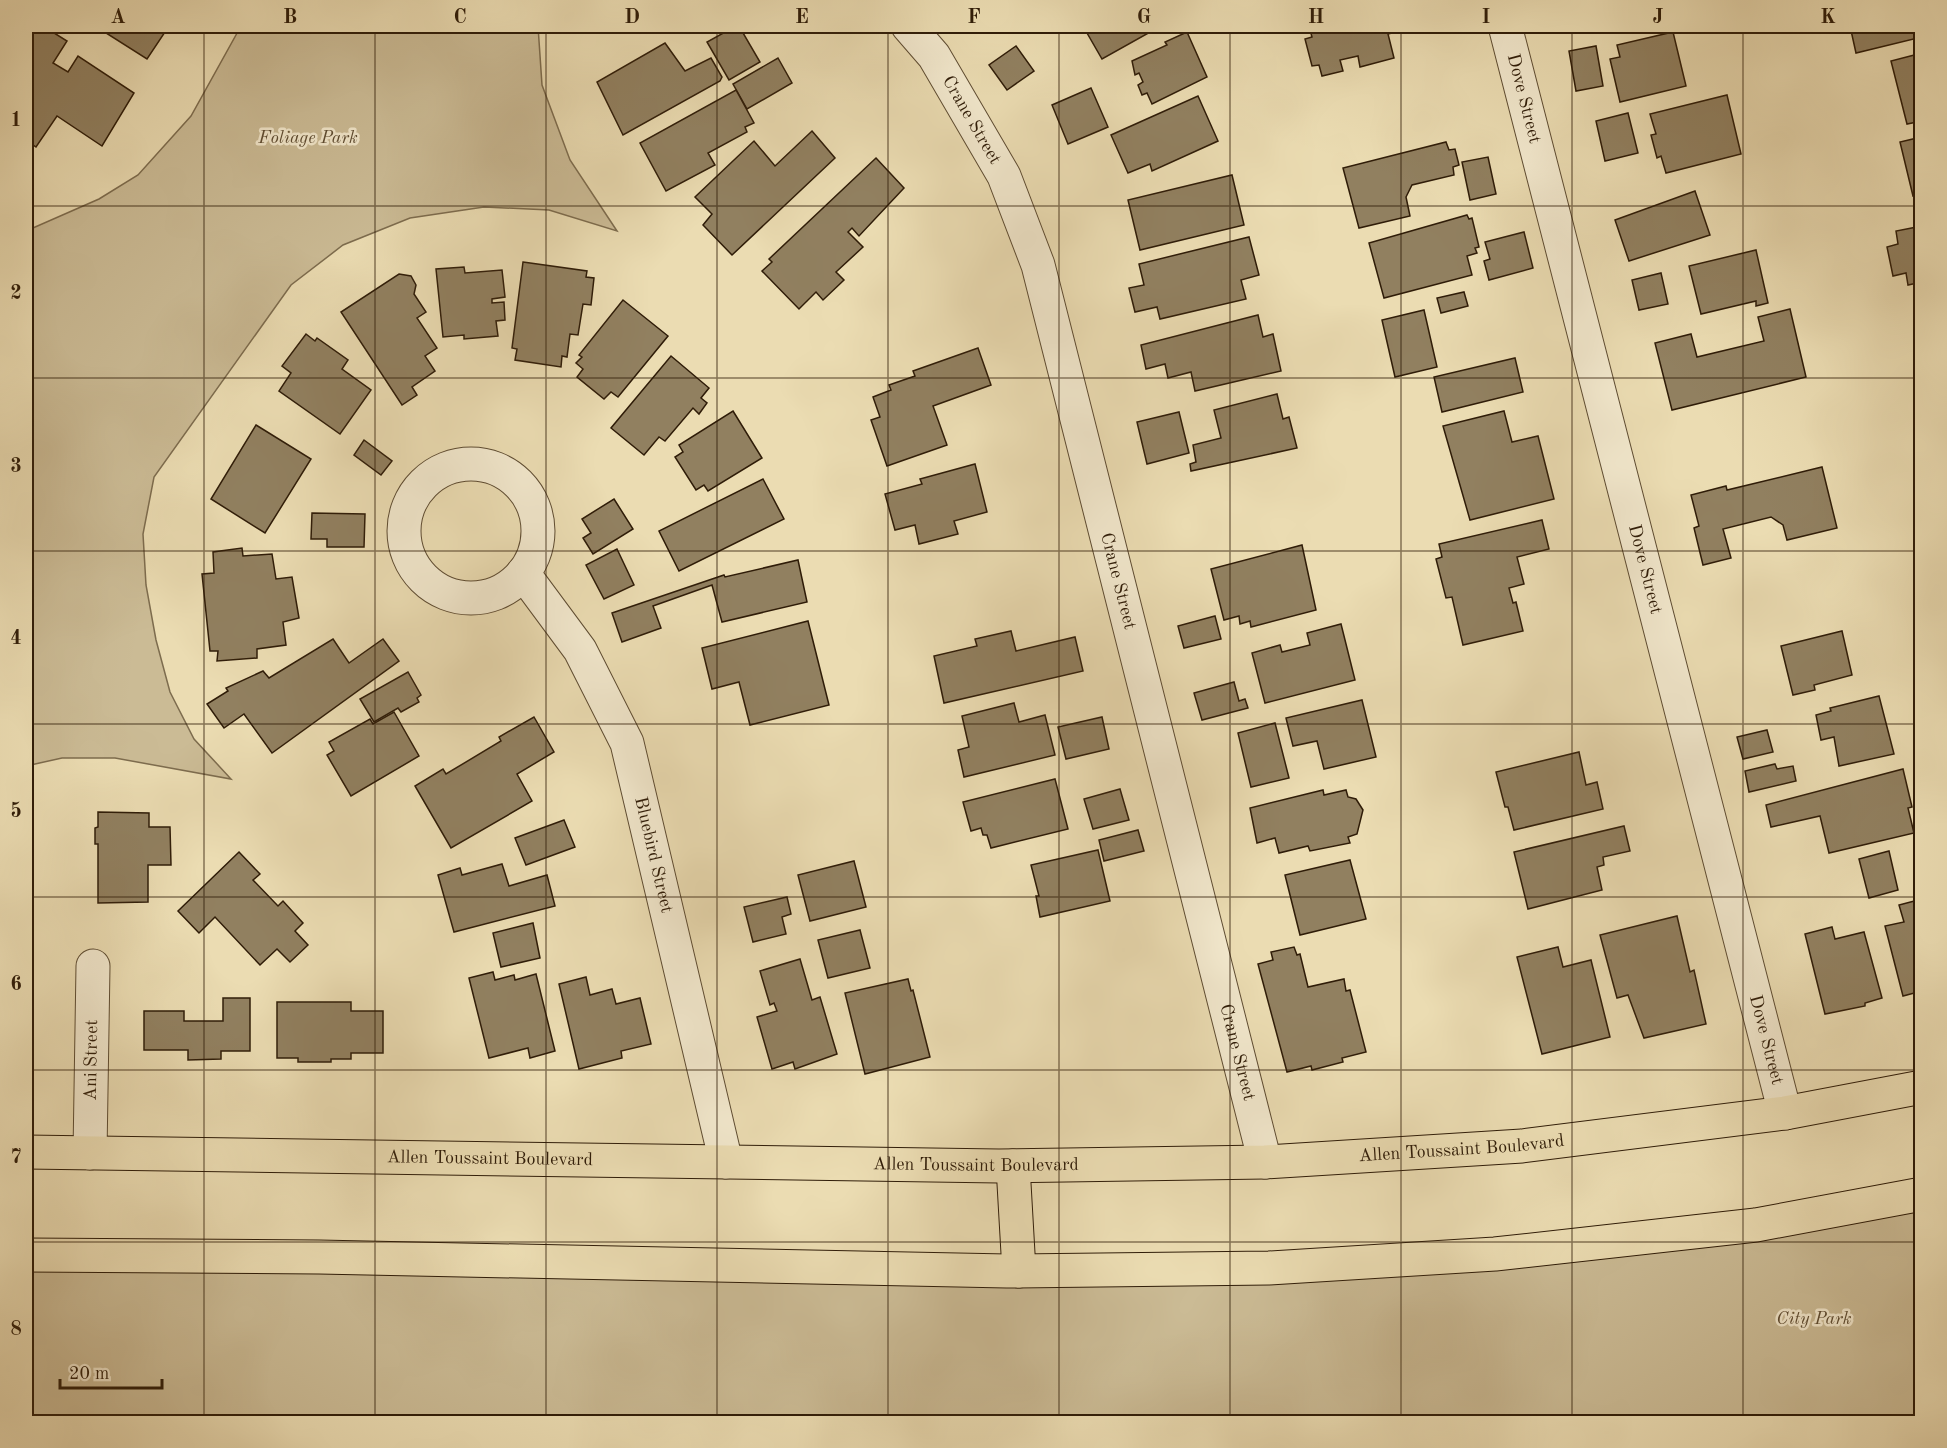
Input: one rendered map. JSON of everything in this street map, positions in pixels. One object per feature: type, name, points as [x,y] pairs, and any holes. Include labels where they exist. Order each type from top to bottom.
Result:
[{"type":"main road","name":"Allen Toussaint Boulevard","points":[[26,1152],[1013,1166],[1265,1162],[1522,1146],[1785,1113],[1922,1087]]},
{"type":"main road","points":[[1013,1166],[1019,1271]]},
{"type":"main road","points":[[26,1255],[319,1257],[1019,1271],[1269,1268],[1495,1254],[1756,1225],[1922,1194]]},
{"type":"street","name":"Crane Street","points":[[908,26],[934,56],[1004,176],[1038,266],[1265,1162]]},
{"type":"street","name":"Dove Street","points":[[1505,26],[1785,1113]]},
{"type":"street","points":[[459,464],[481,464],[501,471],[519,484],[532,501],[538,522],[538,544],[530,564],[523,573],[516,581],[497,593],[475,599],[452,596],[432,586],[416,571],[406,551],[403,528],[408,506],[420,487],[437,473],[459,464]]},
{"type":"street","name":"Bluebird Street","points":[[523,573],[580,650],[627,743],[726,1162]]},
{"type":"street","name":"Ani Street","points":[[90,1153],[93,966]]},
{"type":"green space","name":"Foliage Park","points":[[241,26],[538,26],[542,85],[570,160],[617,231],[549,210],[484,207],[410,218],[343,245],[291,285],[154,477],[143,534],[146,585],[156,640],[170,692],[194,739],[231,779],[115,758],[62,758],[26,766],[26,231],[99,199],[138,175],[191,116]]},
{"type":"green space","name":"City Park","points":[[1921,1194],[1921,1422],[26,1422],[26,1255],[1269,1268]]},
{"type":"building","points":[[26,26],[43,26],[67,41],[53,63],[68,72],[78,56],[134,93],[102,146],[57,116],[36,147],[26,140]]},
{"type":"building","points":[[95,26],[169,26],[147,59]]},
{"type":"building","points":[[739,26],[760,62],[729,80],[707,42]]},
{"type":"building","points":[[1083,26],[1161,26],[1102,59]]},
{"type":"building","points":[[1309,26],[1390,26],[1392,33],[1388,34],[1394,58],[1360,67],[1358,56],[1340,60],[1343,71],[1322,76],[1319,65],[1312,66],[1305,39],[1312,37]]},
{"type":"building","points":[[1850,26],[1922,26],[1922,37],[1856,53]]},
{"type":"building","points":[[1187,32],[1207,77],[1152,104],[1147,93],[1142,95],[1138,85],[1143,82],[1139,73],[1135,75],[1132,61],[1167,45],[1165,42]]},
{"type":"building","points":[[1673,32],[1686,86],[1620,102],[1610,59],[1620,57],[1617,45]]},
{"type":"building","points":[[665,43],[685,71],[711,58],[722,77],[720,81],[623,135],[597,82]]},
{"type":"building","points":[[1016,46],[1034,71],[1007,90],[989,65]]},
{"type":"building","points":[[1596,46],[1603,86],[1576,91],[1569,51]]},
{"type":"building","points":[[1922,53],[1922,121],[1907,124],[1891,61]]},
{"type":"building","points":[[778,58],[792,83],[747,109],[733,84]]},
{"type":"building","points":[[1091,88],[1108,127],[1068,144],[1052,105]]},
{"type":"building","points":[[736,90],[754,123],[745,127],[747,132],[708,153],[715,165],[666,191],[640,143]]},
{"type":"building","points":[[1727,95],[1741,154],[1666,173],[1661,156],[1657,158],[1651,135],[1656,134],[1650,114]]},
{"type":"building","points":[[1198,96],[1218,141],[1152,171],[1150,164],[1128,173],[1111,135]]},
{"type":"building","points":[[1628,113],[1638,153],[1605,161],[1596,121]]},
{"type":"building","points":[[812,131],[835,158],[732,255],[703,225],[712,214],[695,197],[754,141],[775,166]]},
{"type":"building","points":[[1922,134],[1922,194],[1913,196],[1900,142],[1921,137]]},
{"type":"building","points":[[1446,142],[1449,150],[1455,149],[1459,165],[1453,167],[1454,175],[1412,185],[1406,197],[1410,216],[1359,228],[1343,168]]},
{"type":"building","points":[[1488,157],[1496,194],[1470,200],[1462,162]]},
{"type":"building","points":[[876,158],[904,188],[859,236],[852,228],[848,232],[863,247],[836,272],[844,280],[823,300],[816,292],[799,309],[762,271],[772,262],[769,259]]},
{"type":"building","points":[[1232,175],[1244,225],[1140,250],[1128,200]]},
{"type":"building","points":[[1695,191],[1710,235],[1629,261],[1615,220]]},
{"type":"building","points":[[1467,215],[1469,219],[1472,218],[1479,247],[1475,248],[1477,253],[1467,256],[1472,275],[1384,298],[1369,243]]},
{"type":"building","points":[[1922,226],[1922,282],[1908,285],[1906,273],[1893,276],[1887,247],[1898,244],[1896,231]]},
{"type":"building","points":[[1524,232],[1533,268],[1489,280],[1484,261],[1490,259],[1485,242]]},
{"type":"building","points":[[1249,237],[1259,275],[1241,280],[1246,299],[1160,319],[1157,307],[1135,312],[1129,288],[1144,285],[1139,264]]},
{"type":"building","points":[[1756,250],[1768,303],[1756,306],[1756,301],[1701,314],[1689,266]]},
{"type":"building","points":[[523,262],[587,271],[586,277],[594,278],[591,305],[583,304],[578,335],[570,334],[567,357],[562,356],[561,367],[515,360],[517,349],[512,348]]},
{"type":"building","points":[[464,267],[465,273],[502,270],[505,297],[492,299],[492,303],[504,302],[505,320],[496,321],[498,336],[464,339],[464,335],[443,337],[436,269]]},
{"type":"building","points":[[1661,273],[1668,304],[1639,310],[1632,280]]},
{"type":"building","points":[[399,274],[411,276],[416,285],[414,294],[426,312],[417,318],[437,348],[425,356],[435,371],[412,387],[417,395],[402,405],[341,312]]},
{"type":"building","points":[[1464,292],[1468,306],[1441,313],[1437,298]]},
{"type":"building","points":[[623,300],[668,336],[618,397],[611,392],[604,399],[577,377],[583,369],[576,363],[582,357],[579,355]]},
{"type":"building","points":[[1790,309],[1806,377],[1672,410],[1655,343],[1691,334],[1697,357],[1764,341],[1758,317]]},
{"type":"building","points":[[1424,310],[1437,367],[1395,377],[1382,320]]},
{"type":"building","points":[[1258,315],[1263,337],[1273,334],[1281,371],[1195,391],[1191,372],[1168,378],[1165,364],[1146,369],[1141,345]]},
{"type":"building","points":[[306,334],[315,341],[317,338],[348,360],[342,369],[371,390],[340,434],[279,391],[291,373],[282,366]]},
{"type":"building","points":[[978,348],[991,385],[933,406],[947,445],[887,466],[871,420],[880,417],[873,397],[891,390],[889,385],[915,376],[913,371]]},
{"type":"building","points":[[671,356],[709,388],[701,398],[707,403],[699,414],[693,408],[665,441],[659,437],[644,455],[611,428]]},
{"type":"building","points":[[1515,358],[1523,392],[1442,412],[1434,377]]},
{"type":"building","points":[[1277,394],[1283,419],[1289,417],[1297,448],[1191,471],[1190,464],[1196,462],[1193,445],[1221,438],[1214,410]]},
{"type":"building","points":[[733,411],[762,458],[708,491],[704,485],[696,490],[675,457],[683,452],[679,445]]},
{"type":"building","points":[[1504,411],[1512,442],[1538,436],[1554,499],[1470,520],[1443,426]]},
{"type":"building","points":[[1179,412],[1189,453],[1147,464],[1137,422]]},
{"type":"building","points":[[256,425],[311,459],[265,533],[211,499]]},
{"type":"building","points":[[364,440],[392,461],[381,475],[354,455]]},
{"type":"building","points":[[975,464],[987,512],[954,521],[958,534],[919,544],[915,525],[895,530],[885,494],[922,484],[920,479]]},
{"type":"building","points":[[1822,467],[1837,528],[1787,540],[1783,525],[1771,517],[1723,529],[1731,558],[1703,565],[1694,528],[1699,526],[1691,495],[1726,486],[1727,490]]},
{"type":"building","points":[[763,479],[784,519],[679,571],[659,531]]},
{"type":"building","points":[[614,499],[633,529],[593,554],[583,538],[591,533],[582,519]]},
{"type":"building","points":[[312,513],[365,514],[364,547],[327,547],[327,539],[311,539]]},
{"type":"building","points":[[1542,520],[1549,549],[1517,557],[1524,584],[1509,588],[1513,603],[1516,602],[1523,631],[1463,645],[1452,597],[1446,598],[1436,559],[1442,557],[1439,544]]},
{"type":"building","points":[[1302,545],[1316,610],[1251,627],[1250,621],[1240,624],[1239,616],[1224,620],[1211,569]]},
{"type":"building","points":[[242,548],[243,556],[272,554],[276,579],[292,577],[299,618],[283,622],[286,645],[257,649],[257,658],[217,661],[218,651],[210,651],[202,574],[214,573],[213,552]]},
{"type":"building","points":[[617,549],[634,585],[604,599],[586,565]]},
{"type":"building","points":[[798,560],[807,602],[722,622],[712,585],[653,606],[661,628],[622,642],[612,613],[724,575],[725,577]]},
{"type":"building","points":[[1215,616],[1221,639],[1184,648],[1178,626]]},
{"type":"building","points":[[808,621],[829,705],[750,725],[739,682],[712,689],[702,648]]},
{"type":"building","points":[[1341,624],[1355,680],[1265,703],[1252,653],[1280,645],[1282,652],[1310,645],[1307,633]]},
{"type":"building","points":[[1011,631],[1016,651],[1075,637],[1083,671],[944,703],[934,656],[977,646],[975,639]]},
{"type":"building","points":[[1842,631],[1852,675],[1814,685],[1815,690],[1793,695],[1781,646]]},
{"type":"building","points":[[333,639],[349,663],[383,639],[399,661],[272,753],[244,714],[224,728],[207,704],[228,691],[226,688],[263,671],[269,678]]},
{"type":"building","points":[[408,672],[421,695],[417,698],[419,702],[401,712],[398,708],[374,722],[360,699]]},
{"type":"building","points":[[1234,682],[1239,701],[1245,699],[1248,708],[1202,720],[1194,693]]},
{"type":"building","points":[[1879,696],[1894,754],[1839,766],[1834,737],[1821,740],[1816,715],[1831,711],[1830,708]]},
{"type":"building","points":[[1362,700],[1376,757],[1324,769],[1317,741],[1293,746],[1286,718]]},
{"type":"building","points":[[1014,703],[1019,722],[1045,715],[1055,755],[964,777],[958,750],[969,747],[962,716]]},
{"type":"building","points":[[394,712],[419,756],[351,796],[327,755],[334,751],[329,742],[370,719],[373,724]]},
{"type":"building","points":[[534,717],[554,752],[517,774],[532,801],[451,848],[415,786],[443,769],[446,774],[501,741],[499,737]]},
{"type":"building","points":[[1102,717],[1109,749],[1066,759],[1058,727]]},
{"type":"building","points":[[1275,723],[1289,778],[1251,787],[1238,733]]},
{"type":"building","points":[[1767,730],[1773,752],[1743,759],[1737,737]]},
{"type":"building","points":[[1579,752],[1586,785],[1597,782],[1603,809],[1514,830],[1496,772]]},
{"type":"building","points":[[1775,764],[1777,769],[1793,766],[1796,781],[1749,792],[1745,771]]},
{"type":"building","points":[[1903,769],[1912,807],[1908,808],[1914,833],[1829,853],[1820,816],[1771,827],[1766,805]]},
{"type":"building","points":[[1055,779],[1068,829],[991,848],[987,835],[983,835],[981,828],[971,831],[963,802]]},
{"type":"building","points":[[1120,789],[1129,820],[1093,829],[1084,799]]},
{"type":"building","points":[[1323,790],[1324,795],[1346,790],[1348,797],[1356,799],[1363,810],[1357,834],[1348,837],[1350,843],[1310,851],[1308,846],[1279,853],[1275,838],[1257,843],[1250,808]]},
{"type":"building","points":[[98,812],[149,813],[149,827],[170,827],[171,865],[148,865],[148,902],[98,903],[98,844],[95,844],[95,828],[98,827]]},
{"type":"building","points":[[564,820],[575,847],[526,865],[515,838]]},
{"type":"building","points":[[1624,826],[1630,851],[1603,857],[1604,865],[1597,867],[1602,890],[1528,909],[1514,852]]},
{"type":"building","points":[[1138,830],[1144,851],[1104,861],[1099,840]]},
{"type":"building","points":[[1098,850],[1110,901],[1040,917],[1036,896],[1039,896],[1031,865]]},
{"type":"building","points":[[1889,851],[1898,890],[1869,898],[1859,859]]},
{"type":"building","points":[[239,852],[260,874],[253,880],[278,906],[283,901],[303,923],[295,931],[308,945],[290,962],[277,949],[260,965],[215,917],[199,933],[178,911]]},
{"type":"building","points":[[1350,860],[1366,919],[1300,935],[1285,875]]},
{"type":"building","points":[[854,861],[866,907],[810,921],[798,875]]},
{"type":"building","points":[[502,864],[509,886],[547,875],[555,906],[454,932],[438,875],[460,868],[462,875]]},
{"type":"building","points":[[787,897],[791,914],[782,917],[786,934],[753,942],[744,907]]},
{"type":"building","points":[[1922,899],[1922,991],[1903,996],[1885,926],[1904,922],[1899,905]]},
{"type":"building","points":[[1677,916],[1690,972],[1694,970],[1706,1024],[1644,1038],[1628,995],[1617,998],[1600,935]]},
{"type":"building","points":[[533,923],[540,958],[501,967],[493,933]]},
{"type":"building","points":[[1832,927],[1835,939],[1864,932],[1882,998],[1865,1003],[1865,1006],[1825,1014],[1805,934]]},
{"type":"building","points":[[860,930],[870,968],[828,978],[818,940]]},
{"type":"building","points":[[1294,947],[1297,955],[1300,954],[1308,987],[1344,979],[1346,991],[1350,990],[1366,1052],[1342,1058],[1343,1062],[1312,1070],[1311,1066],[1287,1072],[1258,964],[1273,960],[1271,952]]},
{"type":"building","points":[[1558,947],[1563,967],[1591,960],[1610,1037],[1542,1054],[1517,957]]},
{"type":"building","points":[[800,959],[812,1000],[820,997],[837,1054],[795,1069],[793,1062],[772,1069],[757,1017],[777,1011],[774,1003],[770,1005],[760,971]]},
{"type":"building","points":[[493,972],[495,980],[514,975],[515,980],[536,974],[555,1051],[530,1058],[528,1048],[489,1058],[469,978]]},
{"type":"building","points":[[586,977],[590,995],[612,989],[616,1004],[640,998],[651,1044],[621,1051],[622,1058],[579,1069],[559,984]]},
{"type":"building","points":[[908,979],[911,991],[913,990],[930,1057],[865,1074],[845,993]]},
{"type":"building","points":[[223,998],[250,998],[250,1051],[221,1051],[221,1059],[188,1060],[188,1050],[144,1050],[144,1011],[184,1011],[184,1021],[223,1021]]},
{"type":"building","points":[[277,1002],[351,1002],[351,1011],[383,1011],[383,1053],[351,1053],[351,1059],[331,1059],[331,1062],[298,1062],[298,1058],[277,1058]]}]
